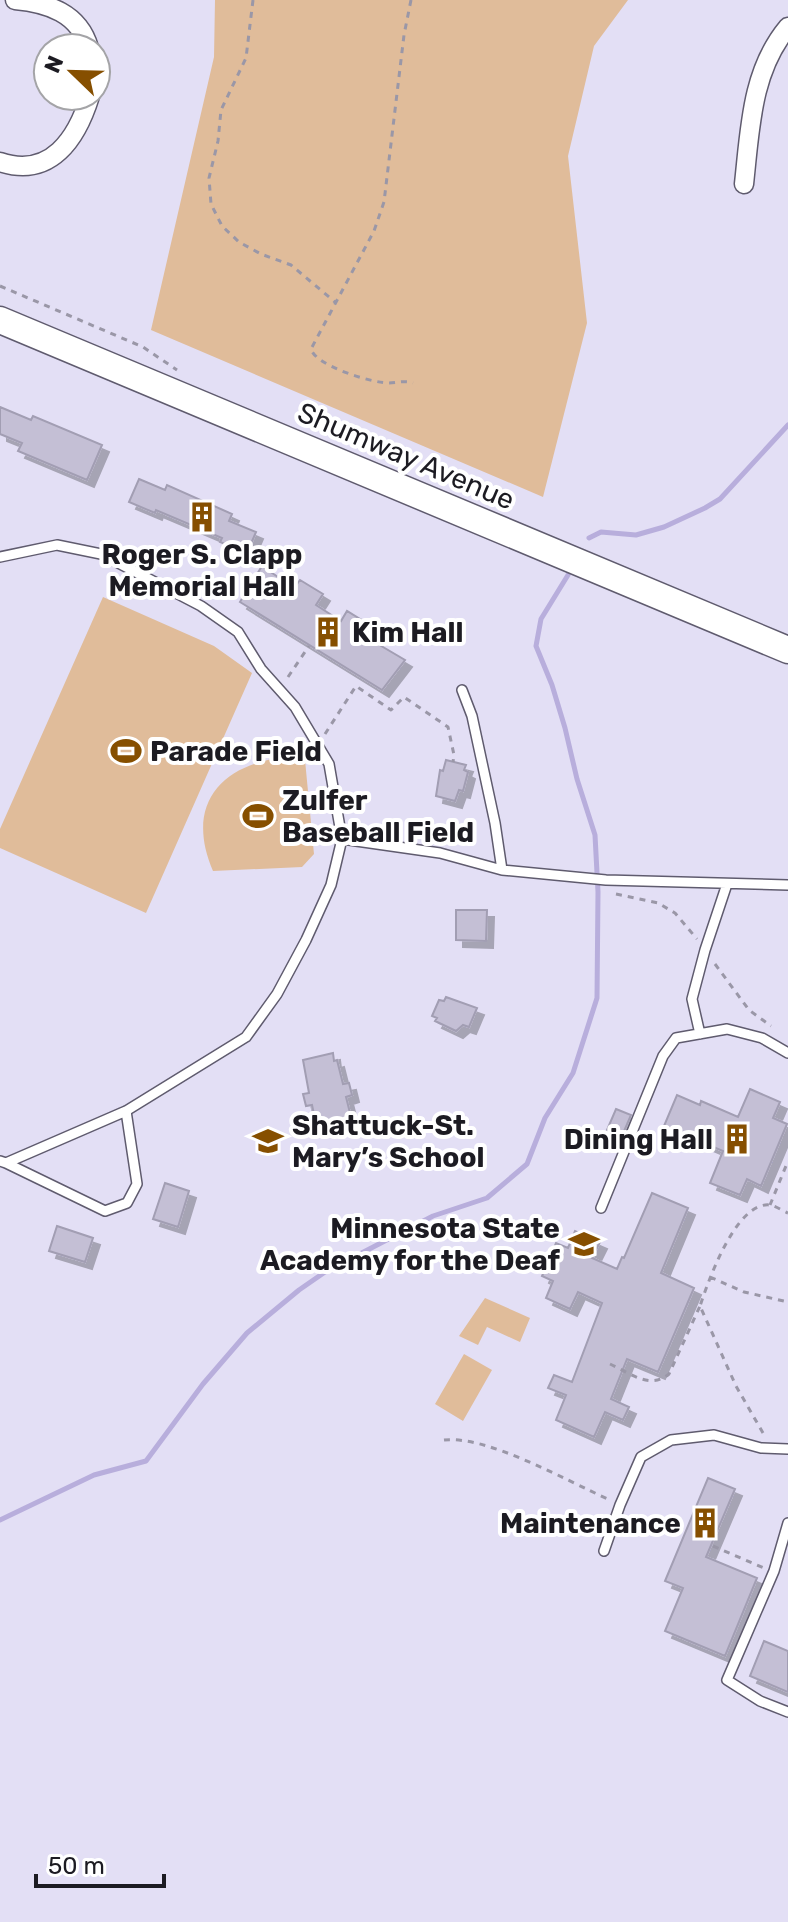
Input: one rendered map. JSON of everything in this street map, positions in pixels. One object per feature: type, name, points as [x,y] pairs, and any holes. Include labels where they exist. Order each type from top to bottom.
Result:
[{"type":"street","points":[[15,0],[43,3],[72,19],[83,32]]},
{"type":"street","points":[[744,184],[753,104],[760,79],[768,57],[788,27]]},
{"type":"street","points":[[0,162],[30,165],[50,159],[65,147],[78,129],[84,112]]},
{"type":"street","name":"Shumway Avenue","points":[[0,320],[786,644]]},
{"type":"lane","points":[[0,557],[57,545],[101,554],[201,606],[238,632],[261,669],[295,707],[329,764],[342,839],[331,885],[306,940],[277,994],[246,1037],[126,1111],[3,1162]]},
{"type":"lane","points":[[462,690],[472,716],[502,870]]},
{"type":"lane","points":[[342,839],[440,853],[502,870],[606,880],[788,885]]},
{"type":"lane","points":[[700,1034],[692,999],[727,884]]},
{"type":"lane","points":[[601,1208],[663,1056],[676,1038],[727,1029],[762,1038],[788,1053]]},
{"type":"lane","points":[[3,1162],[105,1211],[127,1203],[137,1184],[126,1111]]},
{"type":"lane","points":[[604,1551],[641,1457],[671,1440],[714,1435],[761,1448],[788,1449]]},
{"type":"lane","points":[[788,1523],[774,1571],[727,1680],[760,1701],[788,1712]]},
{"type":"path","points":[[253,0],[246,58],[221,110],[218,141],[209,178],[211,204],[222,226],[239,242],[296,268],[335,302]]},
{"type":"path","points":[[411,0],[384,202],[369,242],[313,343],[313,355],[344,371],[384,383],[413,383]]},
{"type":"path","points":[[0,286],[143,347],[182,373]]},
{"type":"path","points":[[288,677],[309,646]]},
{"type":"path","points":[[325,734],[356,686],[391,710],[404,697],[448,727],[453,762]]},
{"type":"path","points":[[770,1205],[788,1161]]},
{"type":"path","points":[[610,1364],[651,1382],[659,1382],[669,1374],[730,1235],[755,1209],[770,1205],[788,1213]]},
{"type":"path","points":[[710,1277],[744,1292],[788,1302]]},
{"type":"path","points":[[700,1306],[736,1386],[764,1437]]},
{"type":"path","points":[[444,1440],[461,1438],[484,1444],[620,1505]]},
{"type":"path","points":[[713,1546],[764,1568]]},
{"type":"shaded area","points":[[215,0],[628,0],[594,46],[568,156],[587,323],[543,497],[151,330],[214,57]]},
{"type":"shaded area","name":"Parade Field","points":[[103,597],[214,646],[252,673],[146,913],[0,848],[0,829]]},
{"type":"shaded area","name":"Zulfer Baseball Field","points":[[285,757],[305,760],[314,854],[302,867],[213,871],[205,848],[203,827],[206,808],[214,793],[226,779],[242,769]]},
{"type":"shaded area","points":[[485,1298],[530,1318],[520,1342],[487,1327],[478,1345],[459,1336]]},
{"type":"shaded area","points":[[464,1354],[492,1370],[463,1421],[435,1404]]},
{"type":"building","points":[[0,407],[31,420],[33,416],[102,445],[87,480],[18,451],[22,443],[0,434]]},
{"type":"building","name":"Roger S. Clapp Memorial Hall","points":[[139,479],[165,490],[167,485],[232,514],[229,521],[256,532],[247,553],[220,542],[222,538],[129,502]]},
{"type":"building","name":"Kim Hall","points":[[262,566],[294,588],[300,580],[323,594],[316,605],[341,621],[347,611],[373,627],[366,637],[405,660],[382,690],[240,602]]},
{"type":"building","points":[[446,760],[466,765],[464,770],[468,772],[463,791],[459,790],[455,801],[436,796],[440,770],[443,771]]},
{"type":"building","points":[[456,910],[487,910],[486,941],[456,940]]},
{"type":"building","points":[[446,997],[477,1008],[469,1027],[463,1025],[456,1031],[435,1021],[437,1018],[432,1016],[439,1000],[444,1001]]},
{"type":"building","points":[[333,1053],[343,1084],[349,1083],[352,1095],[346,1097],[352,1121],[317,1129],[312,1105],[306,1106],[303,1094],[309,1093],[303,1060]]},
{"type":"building","name":"Dining Hall","points":[[750,1089],[780,1102],[773,1118],[787,1124],[761,1186],[747,1179],[740,1195],[710,1183],[723,1151],[664,1126],[677,1095],[700,1105],[701,1101],[738,1117]]},
{"type":"building","points":[[616,1109],[631,1115],[619,1143],[604,1137]]},
{"type":"building","points":[[165,1183],[189,1191],[178,1227],[153,1219]]},
{"type":"building","points":[[652,1193],[688,1208],[661,1273],[694,1288],[658,1372],[627,1359],[611,1399],[629,1407],[623,1420],[605,1412],[594,1437],[556,1420],[566,1395],[548,1388],[554,1375],[572,1382],[602,1303],[578,1292],[570,1309],[546,1298],[553,1281],[542,1276],[556,1243],[568,1248],[575,1231],[600,1242],[592,1258],[617,1269]]},
{"type":"building","points":[[57,1226],[93,1238],[85,1262],[49,1251]]},
{"type":"building","name":"Maintenance","points":[[708,1478],[735,1489],[706,1557],[757,1578],[725,1656],[665,1631],[683,1588],[665,1581]]},
{"type":"building","points":[[764,1641],[788,1651],[788,1692],[750,1676]]},
{"type":"waterway","points":[[589,538],[601,532],[636,535],[664,527],[705,508],[720,499],[788,425]]},
{"type":"waterway","points":[[0,1520],[94,1475],[146,1461],[203,1384],[247,1333],[299,1290],[325,1272],[433,1216],[487,1198],[527,1164],[545,1118],[573,1073],[597,998],[595,835],[552,685],[536,646],[541,619],[568,575]]},
{"type":"place","name":"Roger S. Clapp Memorial Hall","points":[[202,517]]},
{"type":"place","name":"Kim Hall","points":[[328,632]]},
{"type":"place","name":"Parade Field","points":[[126,751]]},
{"type":"place","name":"Zulfer Baseball Field","points":[[258,816]]},
{"type":"place","name":"Dining Hall","points":[[737,1139]]},
{"type":"place","name":"Shattuck-St. Mary’s School","points":[[268,1141]]},
{"type":"place","name":"Minnesota State Academy for the Deaf","points":[[584,1244]]},
{"type":"place","name":"Maintenance","points":[[705,1523]]}]
